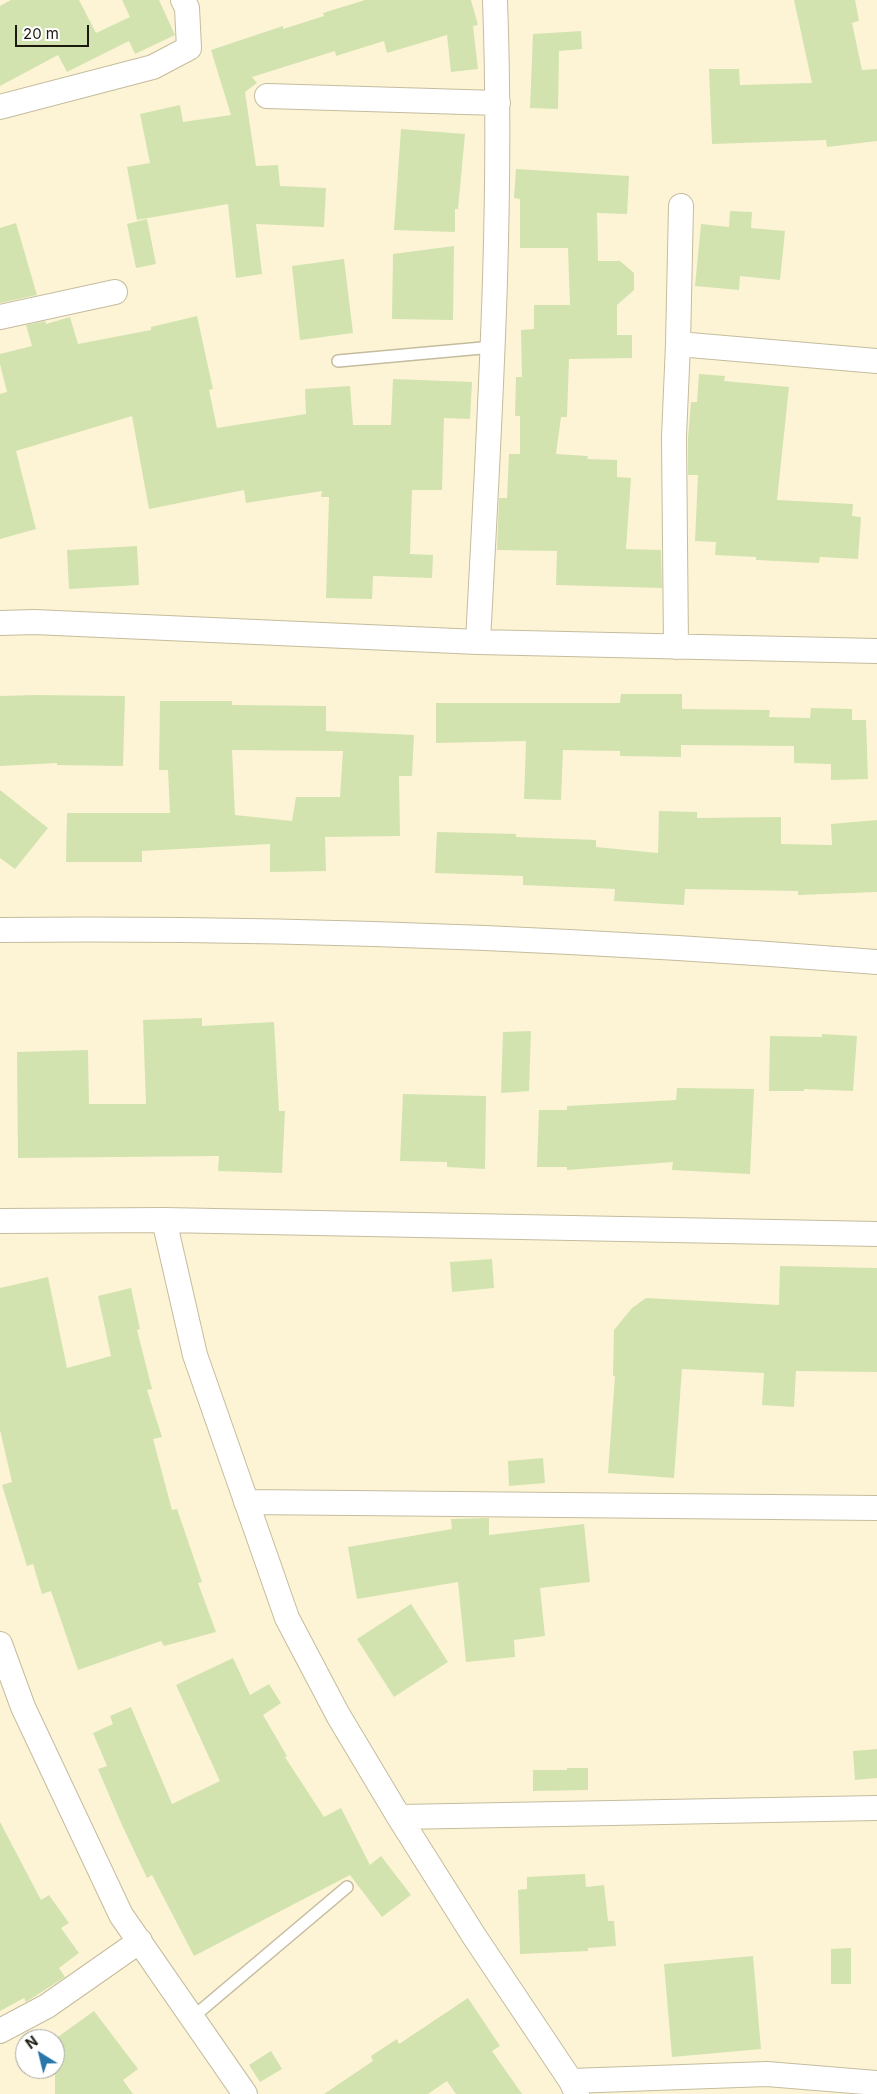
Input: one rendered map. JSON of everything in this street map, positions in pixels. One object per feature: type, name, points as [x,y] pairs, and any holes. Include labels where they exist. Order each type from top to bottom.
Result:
[{"type":"street","points":[[0,107],[153,67],[189,48],[187,8],[183,0]]},
{"type":"street","points":[[478,642],[493,347],[498,103],[495,0]]},
{"type":"street","points":[[267,96],[498,103]]},
{"type":"street","points":[[676,647],[674,437],[681,206]]},
{"type":"street","points":[[0,317],[114,292]]},
{"type":"street","points":[[678,344],[877,361]]},
{"type":"street","points":[[0,623],[44,622],[478,642],[877,651]]},
{"type":"street","points":[[0,930],[135,929],[519,938],[877,962]]},
{"type":"street","points":[[0,1221],[164,1220],[877,1234]]},
{"type":"street","points":[[164,1220],[195,1354],[287,1618],[338,1715],[398,1817],[574,2088],[767,2074],[877,2083]]},
{"type":"street","points":[[246,1502],[877,1508]]},
{"type":"street","points":[[0,1644],[23,1707],[121,1915],[246,2094]]},
{"type":"street","points":[[398,1817],[877,1808]]},
{"type":"street","points":[[0,2031],[47,2006],[140,1941]]},
{"type":"lane","points":[[338,361],[493,347]]},
{"type":"lane","points":[[193,2017],[347,1887]]},
{"type":"building","points":[[11,0],[79,0],[96,33],[130,17],[122,0],[159,0],[175,35],[135,54],[129,41],[67,72],[58,55],[0,86],[0,6]]},
{"type":"building","points":[[365,0],[471,0],[478,25],[473,26],[478,69],[451,72],[447,35],[387,53],[384,41],[336,56],[335,51],[252,77],[257,83],[245,92],[256,166],[278,165],[280,186],[326,188],[324,227],[256,224],[262,274],[236,278],[228,204],[137,220],[127,167],[150,163],[140,114],[180,105],[183,122],[231,115],[211,50],[283,26],[283,29],[324,16],[323,13]]},
{"type":"building","points":[[794,0],[855,0],[859,21],[852,23],[862,70],[877,69],[877,141],[827,147],[826,140],[712,144],[709,69],[739,69],[740,85],[812,83]]},
{"type":"building","points":[[581,31],[582,49],[559,51],[558,109],[530,108],[533,34]]},
{"type":"building","points":[[401,129],[465,134],[458,209],[455,209],[455,232],[394,230]]},
{"type":"building","points":[[516,169],[629,176],[627,214],[597,213],[598,261],[620,261],[634,273],[634,290],[617,305],[617,335],[632,335],[632,358],[569,359],[567,417],[561,417],[556,454],[588,456],[587,459],[617,460],[617,477],[631,478],[626,549],[661,550],[662,588],[556,585],[557,551],[497,550],[499,498],[507,498],[509,454],[520,454],[520,416],[515,416],[516,377],[522,377],[521,330],[534,329],[534,305],[570,305],[568,248],[520,248],[520,199],[514,198]]},
{"type":"building","points":[[730,211],[752,212],[751,228],[785,231],[780,280],[740,276],[739,290],[695,286],[701,224],[729,227]]},
{"type":"building","points":[[147,219],[156,264],[136,268],[127,224]]},
{"type":"building","points":[[16,223],[37,295],[0,303],[0,228]]},
{"type":"building","points":[[454,246],[453,320],[392,319],[393,254]]},
{"type":"building","points":[[344,259],[353,333],[300,340],[292,266]]},
{"type":"building","points":[[197,316],[213,389],[209,390],[217,428],[306,414],[305,389],[350,386],[353,425],[391,425],[393,379],[472,382],[470,419],[444,418],[442,490],[412,490],[410,554],[433,555],[432,578],[373,576],[372,599],[326,598],[329,497],[321,497],[322,491],[246,503],[244,490],[149,509],[132,416],[16,451],[36,529],[0,539],[0,394],[7,392],[0,364],[0,354],[32,346],[26,325],[45,321],[46,324],[70,317],[78,344],[151,330],[151,327]]},
{"type":"building","points":[[699,374],[725,376],[724,381],[789,387],[777,500],[853,504],[852,516],[861,517],[858,559],[820,557],[819,563],[756,560],[756,557],[715,555],[716,542],[695,541],[698,475],[688,475],[688,438],[691,402],[697,402]]},
{"type":"building","points":[[137,546],[139,585],[69,589],[67,550]]},
{"type":"building","points":[[621,694],[682,694],[682,709],[770,710],[769,717],[810,718],[811,708],[852,709],[852,720],[866,720],[868,779],[831,780],[831,764],[794,763],[794,746],[681,745],[681,757],[620,756],[620,751],[563,750],[561,800],[524,799],[526,741],[436,743],[436,703],[620,703]]},
{"type":"building","points":[[0,696],[125,696],[123,766],[57,765],[57,763],[0,766]]},
{"type":"building","points":[[160,701],[232,701],[232,705],[326,706],[326,731],[414,735],[412,776],[399,776],[400,836],[325,837],[326,871],[270,872],[270,844],[142,851],[142,862],[66,862],[67,813],[170,813],[168,770],[159,770]],"holes":[[[232,750],[343,751],[340,797],[296,797],[292,821],[235,815]]]},
{"type":"building","points":[[0,790],[48,828],[15,869],[0,858]]},
{"type":"building","points":[[659,811],[697,812],[697,818],[781,817],[781,844],[832,845],[831,824],[877,820],[877,892],[798,895],[798,891],[685,889],[684,905],[614,901],[615,889],[523,885],[523,876],[435,873],[437,832],[516,834],[516,837],[596,840],[596,847],[658,853]]},
{"type":"building","points":[[202,1018],[202,1026],[274,1022],[279,1111],[285,1111],[282,1173],[218,1171],[219,1156],[18,1158],[17,1052],[88,1050],[89,1104],[146,1104],[143,1020]]},
{"type":"building","points":[[531,1031],[529,1091],[501,1093],[503,1032]]},
{"type":"building","points":[[822,1034],[857,1036],[853,1091],[804,1089],[804,1091],[769,1091],[770,1036],[822,1037]]},
{"type":"building","points":[[677,1088],[754,1089],[750,1174],[672,1170],[673,1162],[567,1170],[567,1167],[537,1167],[539,1110],[567,1110],[567,1106],[676,1100]]},
{"type":"building","points":[[403,1094],[486,1096],[485,1169],[447,1167],[447,1162],[400,1161]]},
{"type":"building","points":[[492,1259],[494,1288],[452,1292],[450,1262]]},
{"type":"building","points":[[780,1266],[877,1268],[877,1372],[796,1371],[794,1407],[762,1405],[764,1373],[682,1369],[674,1478],[608,1473],[615,1376],[613,1376],[614,1330],[632,1308],[646,1298],[779,1305]]},
{"type":"building","points":[[48,1277],[67,1368],[111,1356],[98,1296],[131,1288],[140,1329],[137,1330],[152,1389],[147,1390],[162,1437],[153,1439],[172,1510],[177,1509],[202,1582],[198,1583],[216,1632],[164,1646],[161,1641],[78,1670],[51,1591],[42,1594],[33,1564],[27,1566],[2,1485],[12,1482],[0,1430],[0,1288]]},
{"type":"building","points":[[543,1458],[545,1483],[509,1486],[508,1461]]},
{"type":"building","points":[[489,1518],[489,1535],[584,1524],[590,1582],[540,1588],[545,1636],[514,1640],[515,1657],[466,1662],[458,1582],[357,1599],[348,1547],[452,1529],[451,1519]]},
{"type":"building","points":[[411,1604],[448,1662],[394,1697],[357,1639]]},
{"type":"building","points":[[233,1658],[250,1695],[269,1684],[281,1703],[263,1715],[287,1756],[285,1757],[324,1817],[341,1808],[370,1865],[381,1856],[411,1895],[382,1917],[350,1875],[194,1956],[152,1875],[147,1878],[122,1825],[98,1769],[107,1766],[93,1733],[113,1724],[110,1716],[131,1707],[172,1804],[220,1781],[176,1685]]},
{"type":"building","points":[[877,1749],[877,1778],[855,1780],[853,1751]]},
{"type":"building","points":[[567,1768],[588,1768],[588,1790],[533,1791],[533,1770],[567,1770]]},
{"type":"building","points":[[0,1822],[41,1900],[49,1895],[69,1923],[61,1928],[79,1953],[59,1968],[65,1977],[26,2002],[24,1998],[0,2011]]},
{"type":"building","points":[[585,1874],[586,1887],[604,1885],[608,1921],[614,1921],[616,1946],[588,1948],[588,1951],[520,1954],[518,1890],[527,1889],[527,1877]]},
{"type":"building","points":[[851,1948],[851,1984],[831,1984],[831,1949]]},
{"type":"building","points":[[753,1956],[761,2049],[672,2057],[664,1964]]},
{"type":"building","points":[[468,1998],[500,2046],[492,2051],[522,2094],[456,2094],[447,2081],[428,2094],[324,2094],[373,2061],[371,2056],[397,2039],[399,2044]]},
{"type":"building","points":[[94,2011],[138,2069],[123,2080],[133,2094],[55,2094],[55,2079],[65,2079],[65,2032]]},
{"type":"building","points":[[271,2051],[282,2069],[260,2082],[249,2065]]}]
